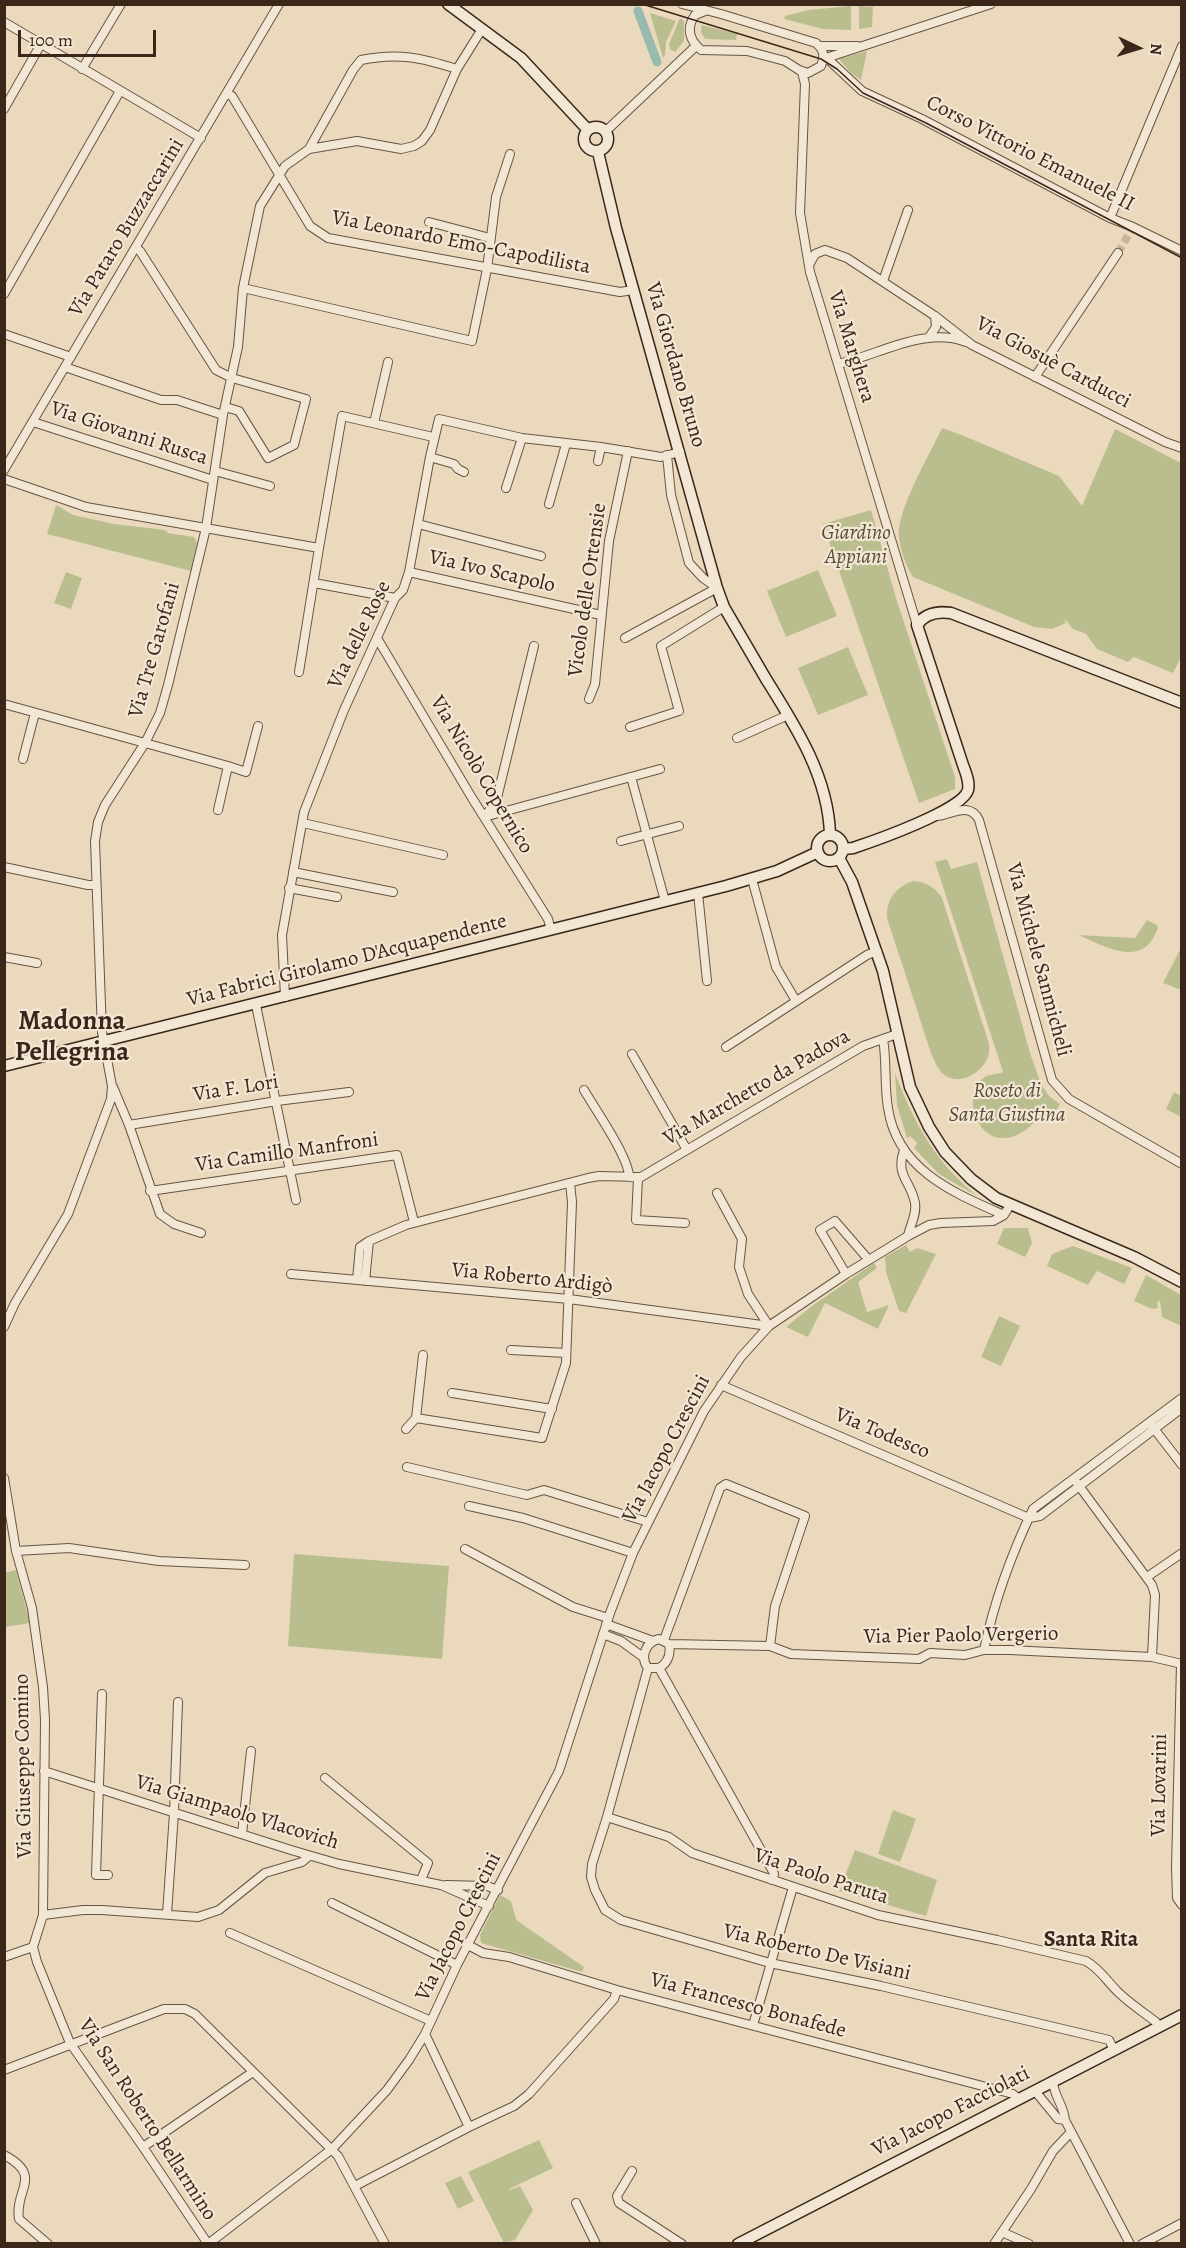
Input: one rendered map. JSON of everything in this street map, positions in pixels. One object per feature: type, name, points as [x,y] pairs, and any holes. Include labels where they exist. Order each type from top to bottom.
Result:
[{"type":"main road","points":[[448,4],[521,58],[588,130],[599,127],[606,131],[609,137],[608,145],[598,152]]},
{"type":"main road","name":"Via Giordano Bruno","points":[[588,130],[584,136],[585,143],[589,149],[598,152],[633,290],[717,588],[724,608],[808,752],[822,786],[830,834]]},
{"type":"main road","points":[[1182,702],[951,613],[940,611],[924,616],[917,625],[966,775],[968,791],[961,799],[934,817],[853,848],[841,854],[827,860],[818,852],[819,840],[830,834],[840,838],[841,854],[886,981],[905,1069],[917,1105],[940,1143],[971,1179],[996,1198],[1126,1254],[1182,1282]]},
{"type":"main road","name":"Via Fabrici Girolamo D'Acquapendente","points":[[4,1066],[256,1005],[752,879],[818,852]]},
{"type":"main road","name":"Via Jacopo Facciolati","points":[[738,2244],[1182,2015]]},
{"type":"street","points":[[82,69],[121,4]]},
{"type":"street","name":"Via Pataro Buzzaccarini","points":[[4,470],[279,4]]},
{"type":"street","points":[[682,4],[705,11]]},
{"type":"street","points":[[824,58],[992,4]]},
{"type":"street","points":[[820,46],[824,58],[822,66],[808,73],[802,72],[785,61],[747,51],[701,50],[690,36],[691,22],[695,15],[718,9],[820,46],[858,46]]},
{"type":"street","points":[[4,22],[201,138]]},
{"type":"street","name":"Via Tre Garofani","points":[[103,1042],[95,841],[98,822],[105,805],[145,743],[160,713],[168,685],[206,528],[224,411],[238,347],[243,288],[260,206],[278,173],[309,149],[357,141],[401,149],[414,146],[422,141],[430,130],[457,69],[482,29]]},
{"type":"street","points":[[4,109],[41,44]]},
{"type":"street","points":[[606,131],[696,46]]},
{"type":"street","points":[[1110,218],[1178,63],[1182,46]]},
{"type":"street","points":[[309,149],[353,70],[361,60],[397,55],[426,59],[457,69]]},
{"type":"street","name":"Corso Vittorio Emanuele II","points":[[824,58],[862,91],[922,119],[1110,218],[1182,251]]},
{"type":"street","name":"Via Marghera","points":[[802,72],[805,84],[800,213],[809,265],[917,625]]},
{"type":"street","points":[[4,294],[120,92]]},
{"type":"street","name":"Via Leonardo Emo-Capodilista","points":[[227,94],[232,96],[310,226],[319,234],[328,238],[487,269],[621,292],[633,290]]},
{"type":"street","points":[[243,288],[471,341],[487,269],[496,197],[510,154]]},
{"type":"street","points":[[883,281],[908,210]]},
{"type":"street","points":[[429,222],[490,238]]},
{"type":"street","points":[[65,367],[161,400],[177,400],[224,411],[239,411],[268,458],[294,445],[306,399],[232,378],[216,370],[136,248]]},
{"type":"street","name":"Via Giosuè Carducci","points":[[809,265],[818,252],[825,250],[836,253],[935,316],[972,345],[1165,442],[1182,448]]},
{"type":"street","points":[[1035,377],[1118,252]]},
{"type":"street","points":[[929,337],[936,327],[935,316]]},
{"type":"street","points":[[4,334],[71,357]]},
{"type":"street","points":[[838,364],[929,337],[952,338],[972,345]]},
{"type":"street","points":[[374,423],[388,362]]},
{"type":"street","points":[[299,672],[342,416],[434,436],[439,419],[522,438],[664,456],[680,452]]},
{"type":"street","name":"Via Giovanni Rusca","points":[[33,422],[214,476]]},
{"type":"street","name":"Via delle Rose","points":[[285,997],[282,935],[303,823],[312,790],[340,721],[394,598],[403,590],[409,572],[434,436]]},
{"type":"street","points":[[507,488],[522,438]]},
{"type":"street","points":[[549,504],[566,444]]},
{"type":"street","points":[[598,461],[601,447]]},
{"type":"street","name":"Vicolo delle Ortensie","points":[[589,699],[595,684],[609,541],[628,451]]},
{"type":"street","name":"Via Giordano Bruno","points":[[664,456],[670,495],[689,563],[703,578],[717,588]]},
{"type":"street","points":[[430,457],[454,464],[458,470],[464,472]]},
{"type":"street","points":[[214,476],[270,486]]},
{"type":"street","points":[[4,479],[86,507],[319,548]]},
{"type":"street","points":[[418,524],[541,556]]},
{"type":"street","name":"Via Ivo Scapolo","points":[[409,572],[601,615]]},
{"type":"street","points":[[314,583],[394,598]]},
{"type":"street","points":[[625,638],[717,588]]},
{"type":"street","points":[[630,727],[679,711],[661,646],[724,608]]},
{"type":"street","name":"Via Nicolò Copernico","points":[[377,638],[548,919],[551,930]]},
{"type":"street","points":[[484,817],[496,802],[534,646]]},
{"type":"street","points":[[4,704],[246,772],[258,726]]},
{"type":"street","points":[[23,759],[35,713]]},
{"type":"street","points":[[737,738],[788,715]]},
{"type":"street","points":[[218,810],[228,766]]},
{"type":"street","points":[[484,817],[660,769]]},
{"type":"street","points":[[631,777],[665,901]]},
{"type":"street","name":"Via Michele Sanmicheli","points":[[934,817],[969,810],[974,812],[979,820],[1048,1071],[1058,1088],[1069,1099],[1182,1164]]},
{"type":"street","points":[[303,823],[443,855]]},
{"type":"street","points":[[621,841],[679,826]]},
{"type":"street","points":[[4,860],[14,868]]},
{"type":"street","points":[[4,867],[96,885]]},
{"type":"street","points":[[293,872],[393,891]]},
{"type":"street","points":[[752,879],[776,967],[796,1001]]},
{"type":"street","points":[[289,888],[336,897]]},
{"type":"street","points":[[698,893],[707,981]]},
{"type":"street","points":[[726,1047],[867,955],[877,951]]},
{"type":"street","points":[[4,957],[37,963]]},
{"type":"street","points":[[256,1005],[296,1200]]},
{"type":"street","name":"Via Marchetto da Padova","points":[[633,1177],[687,1150],[863,1046],[897,1034]]},
{"type":"street","points":[[883,1039],[888,1111],[894,1131],[904,1150],[926,1175],[946,1188],[1004,1215],[1010,1205]]},
{"type":"street","points":[[103,1042],[112,1086],[129,1125],[150,1191],[160,1214],[174,1224],[201,1233]]},
{"type":"street","points":[[632,1054],[687,1150]]},
{"type":"street","points":[[4,1327],[15,1303],[68,1214],[110,1107],[112,1086]]},
{"type":"street","points":[[584,1090],[633,1177],[636,1220],[685,1223]]},
{"type":"street","name":"Via F. Lori","points":[[129,1125],[277,1101],[350,1092]]},
{"type":"street","points":[[904,1150],[900,1166],[916,1211],[908,1236]]},
{"type":"street","name":"Via Camillo Manfroni","points":[[150,1191],[397,1155],[414,1222]]},
{"type":"street","points":[[361,1281],[369,1241],[414,1222],[599,1176],[633,1177]]},
{"type":"street","points":[[416,1418],[542,1438],[565,1371],[569,1299],[570,1184]]},
{"type":"street","points":[[717,1193],[742,1239],[739,1267],[747,1294],[769,1326]]},
{"type":"street","name":"Via Jacopo Crescini","points":[[208,2244],[332,2149],[387,2090],[425,2034],[457,1965],[559,1771],[607,1621],[633,1552],[704,1411],[741,1357],[769,1326],[908,1236],[941,1223],[993,1221],[1004,1215]]},
{"type":"street","points":[[846,1274],[820,1230],[835,1221],[868,1260]]},
{"type":"street","name":"Via Roberto Ardigò","points":[[291,1274],[569,1299],[769,1326]]},
{"type":"street","points":[[512,1350],[566,1353]]},
{"type":"street","points":[[406,1429],[416,1418],[423,1355]]},
{"type":"street","name":"Via Todesco","points":[[721,1385],[1029,1518]]},
{"type":"street","points":[[452,1393],[552,1409]]},
{"type":"street","points":[[984,1650],[988,1629],[1022,1529],[1029,1518],[1040,1516],[1077,1482],[1152,1425],[1182,1398]]},
{"type":"street","points":[[1152,1425],[1182,1408]]},
{"type":"street","points":[[1152,1425],[1182,1465]]},
{"type":"street","points":[[407,1467],[527,1495],[544,1490],[648,1522]]},
{"type":"street","name":"Via Giuseppe Comino","points":[[4,1478],[16,1551],[32,1608],[39,1645],[45,1720],[43,1915],[33,1947]]},
{"type":"street","points":[[1077,1482],[1152,1585],[1155,1595],[1152,1657]]},
{"type":"street","points":[[648,1668],[659,1668],[669,1657],[666,1642],[720,1488],[726,1484],[805,1516],[776,1606],[770,1646]]},
{"type":"street","name":"Via Jacopo Crescini","points":[[469,1506],[523,1518],[633,1552]]},
{"type":"street","points":[[16,1551],[69,1548],[159,1561],[245,1565]]},
{"type":"street","name":"Via Pier Paolo Vergerio","points":[[465,1549],[573,1607],[653,1641],[770,1646],[791,1654],[919,1659],[930,1653],[965,1655],[984,1650],[1152,1657],[1181,1664]]},
{"type":"street","points":[[1147,1577],[1182,1553]]},
{"type":"street","points":[[603,1634],[621,1641],[643,1657],[648,1668],[607,1817]]},
{"type":"street","points":[[643,1657],[645,1650],[653,1641]]},
{"type":"street","name":"Via Lovarini","points":[[1181,1664],[1176,1868],[1177,1898],[1182,1905]]},
{"type":"street","points":[[659,1668],[771,1868],[774,1874],[772,1880]]},
{"type":"street","points":[[102,1694],[96,1875],[108,1875]]},
{"type":"street","points":[[166,1914],[174,1813],[178,1702]]},
{"type":"street","points":[[242,1834],[251,1751]]},
{"type":"street","name":"Via Giampaolo Vlacovich","points":[[44,1771],[309,1856],[441,1885],[489,1906]]},
{"type":"street","name":"Via Giampaolo Vlacovich","points":[[325,1778],[428,1863],[421,1880]]},
{"type":"street","name":"Via Paolo Paruta","points":[[607,1817],[669,1837],[692,1853],[902,1921],[1086,1961],[1097,1967],[1115,1989],[1156,2022],[1158,2027]]},
{"type":"street","name":"Via Roberto De Visiani","points":[[607,1817],[592,1864],[591,1876],[605,1910],[621,1920],[770,1963],[881,1986],[1108,2040],[1114,2050]]},
{"type":"street","points":[[43,1915],[102,1910],[198,1917],[219,1910],[265,1874],[302,1862],[309,1856]]},
{"type":"street","name":"Via Giampaolo Vlacovich","points":[[441,1885],[484,1886],[498,1890]]},
{"type":"street","points":[[753,2025],[793,1887]]},
{"type":"street","points":[[332,1903],[457,1965]]},
{"type":"street","points":[[230,1933],[431,2021]]},
{"type":"street","name":"Via Francesco Bonafede","points":[[468,1945],[483,1953],[509,1957],[617,1990],[1013,2094],[1019,2099]]},
{"type":"street","points":[[4,1957],[33,1947]]},
{"type":"street","name":"Via San Roberto Bellarmino","points":[[33,1947],[70,2043],[208,2244]]},
{"type":"street","points":[[355,2186],[514,2106],[529,2094],[614,1999],[617,1990]]},
{"type":"street","points":[[4,2070],[164,2009],[185,2009],[195,2014],[338,2156],[385,2244]]},
{"type":"street","points":[[425,2034],[469,2127]]},
{"type":"street","points":[[143,2147],[253,2072]]},
{"type":"street","points":[[1044,2086],[1055,2095],[1071,2132],[1130,2244]]},
{"type":"street","points":[[1044,2086],[1058,2119],[1065,2120]]},
{"type":"street","points":[[994,2244],[1053,2151],[1071,2132]]},
{"type":"street","points":[[4,2155],[16,2161],[22,2167],[25,2175],[19,2219],[48,2244]]},
{"type":"street","points":[[632,2171],[617,2196],[619,2203],[682,2244]]},
{"type":"street","points":[[576,2203],[596,2244]]},
{"type":"street","points":[[1142,2244],[1182,2223]]},
{"type":"street","points":[[1002,2232],[1029,2244]]},
{"type":"green space","points":[[851,6],[851,30],[823,29],[784,19],[785,16],[808,10]]},
{"type":"green space","points":[[859,6],[873,7],[872,27],[859,29]]},
{"type":"green space","points":[[650,13],[676,21],[666,42],[663,58]]},
{"type":"green space","points":[[680,18],[684,21],[684,41],[675,52],[670,49],[669,44]]},
{"type":"green space","points":[[702,25],[737,34],[736,40],[705,39],[701,32]]},
{"type":"green space","points":[[867,51],[861,80],[852,74],[839,59]]},
{"type":"green space","points":[[942,428],[1059,476],[1082,506],[1115,429],[1181,463],[1182,655],[1173,673],[1134,657],[1128,662],[1097,649],[1086,634],[1073,629],[1064,618],[1066,623],[1052,629],[1034,627],[913,577],[902,552],[899,526],[908,498]]},
{"type":"green space","points":[[56,505],[73,515],[194,537],[197,543],[191,571],[47,534]]},
{"type":"green space","name":"Giardino Appiani","points":[[871,510],[896,598],[955,777],[955,789],[919,803],[823,524]]},
{"type":"green space","points":[[818,570],[837,616],[786,637],[767,591]]},
{"type":"green space","points":[[66,572],[82,578],[71,609],[54,603]]},
{"type":"green space","points":[[848,647],[868,695],[818,715],[798,668]]},
{"type":"green space","name":"Roseto di Santa Giustina","points":[[947,859],[951,869],[977,862],[1030,1053],[1041,1084],[1049,1096],[1060,1104],[1048,1123],[1037,1118],[1028,1128],[1009,1137],[996,1137],[983,1129],[973,1106],[975,1089],[979,1082],[987,1076],[1003,1072],[935,862]]},
{"type":"green space","points":[[913,881],[930,886],[942,898],[988,1041],[989,1053],[982,1067],[962,1079],[947,1077],[935,1062],[887,918],[888,905],[893,895],[897,890]]},
{"type":"green space","points":[[1147,920],[1157,925],[1158,928],[1149,944],[1137,951],[1111,949],[1078,935],[1135,938]]},
{"type":"green space","points":[[1182,950],[1181,990],[1163,983]]},
{"type":"green space","points":[[895,1073],[910,1109],[927,1140],[949,1169],[977,1196],[939,1174],[914,1148],[917,1143],[910,1136],[907,1138],[897,1105]]},
{"type":"green space","points":[[1174,1092],[1181,1096],[1181,1117],[1166,1109]]},
{"type":"green space","points":[[1004,1228],[1028,1228],[1032,1243],[1025,1257],[997,1244]]},
{"type":"green space","points":[[906,1245],[910,1252],[917,1248],[936,1254],[906,1313],[899,1311],[886,1272],[885,1257]]},
{"type":"green space","points":[[1073,1246],[1132,1268],[1124,1284],[1097,1271],[1088,1285],[1047,1266],[1052,1254]]},
{"type":"green space","points":[[874,1263],[877,1268],[858,1282],[867,1312],[889,1305],[878,1329],[825,1303],[808,1337],[786,1327],[812,1306]]},
{"type":"green space","points":[[1146,1275],[1181,1295],[1181,1326],[1162,1317],[1160,1301],[1157,1302],[1158,1308],[1152,1309],[1134,1301]]},
{"type":"green space","points":[[999,1316],[1020,1326],[1001,1366],[981,1357]]},
{"type":"green space","points":[[294,1554],[449,1566],[442,1659],[288,1646]]},
{"type":"green space","points":[[16,1570],[30,1623],[5,1627],[5,1573]]},
{"type":"green space","points":[[893,1810],[916,1819],[900,1862],[878,1854]]},
{"type":"green space","points":[[855,1850],[937,1880],[926,1916],[839,1891]]},
{"type":"green space","points":[[500,1895],[511,1901],[519,1922],[584,1967],[582,1972],[481,1943],[480,1935]]},
{"type":"green space","points":[[539,2140],[553,2168],[509,2189],[520,2186],[533,2210],[515,2240],[504,2243],[468,2172]]},
{"type":"green space","points":[[461,2176],[474,2201],[458,2209],[445,2183]]},
{"type":"waterway","points":[[638,11],[657,62]]},
{"type":"tunnel","points":[[1118,253],[1133,227]]},
{"type":"tram line","points":[[642,4],[821,59],[837,69],[863,93],[926,123],[1182,258]]},
{"type":"district","name":"Madonna Pellegrina","points":[[72,1038]]},
{"type":"district","name":"Santa Rita","points":[[1091,1941]]}]
